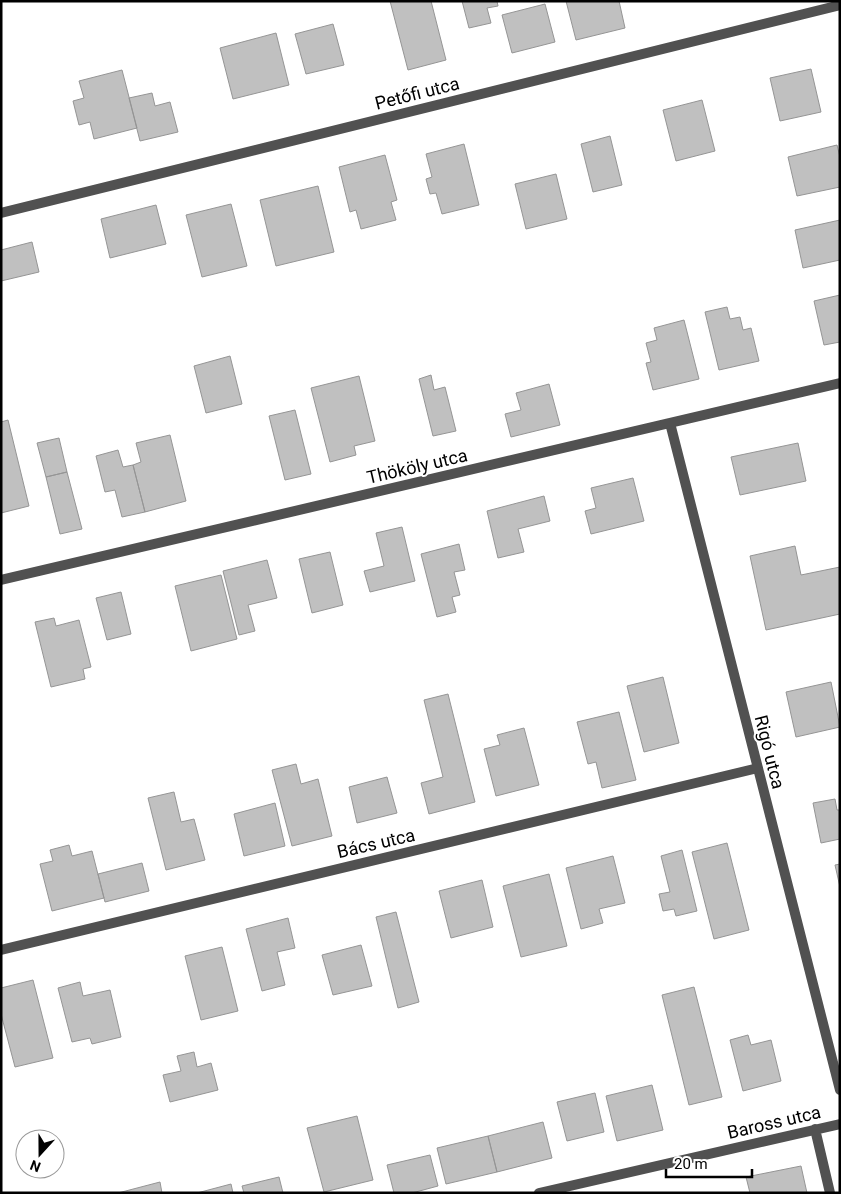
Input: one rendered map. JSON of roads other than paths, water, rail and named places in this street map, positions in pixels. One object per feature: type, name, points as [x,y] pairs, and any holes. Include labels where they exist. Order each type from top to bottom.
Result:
[{"type":"street","name":"Petőfi utca","points":[[1,213],[840,5]]},
{"type":"street","name":"Thököly utca","points":[[1,580],[840,384]]},
{"type":"street","name":"Rigó utca","points":[[670,423],[840,1090]]},
{"type":"street","name":"Bács utca","points":[[1,950],[758,768]]},
{"type":"street","name":"Baross utca","points":[[539,1193],[840,1124]]},
{"type":"street","points":[[814,1130],[830,1193]]}]
